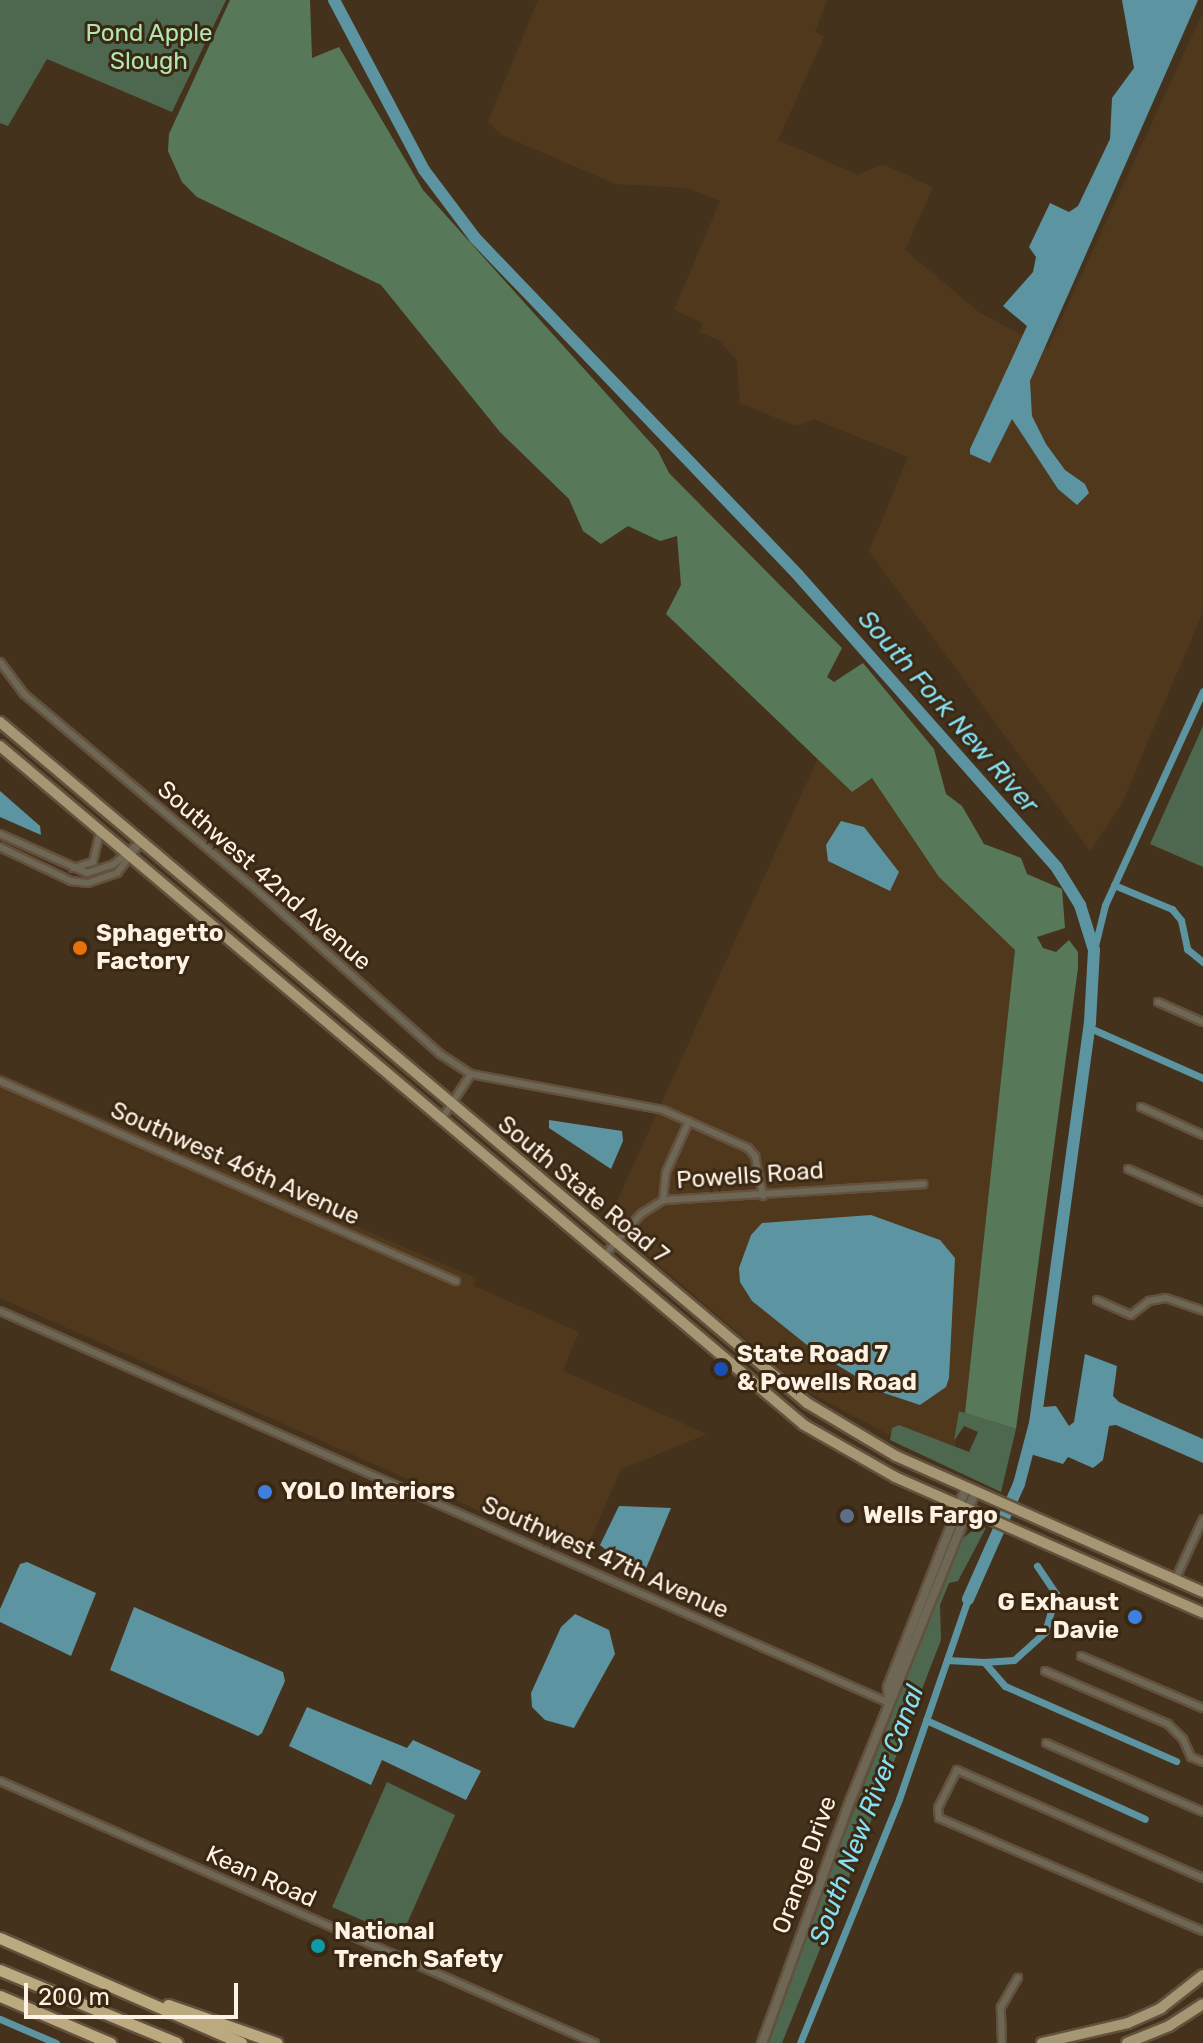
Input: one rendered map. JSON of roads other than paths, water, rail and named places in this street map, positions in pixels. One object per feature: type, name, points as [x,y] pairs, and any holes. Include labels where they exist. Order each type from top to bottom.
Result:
[{"type":"highway","points":[[0,1938],[241,2043]]},
{"type":"highway","points":[[0,1970],[177,2043]]},
{"type":"highway","points":[[0,1996],[110,2043]]},
{"type":"highway","points":[[140,1997],[277,2043]]},
{"type":"main road","name":"South State Road 7","points":[[0,722],[795,1394],[870,1443],[1203,1592]]},
{"type":"main road","name":"South State Road 7","points":[[0,746],[759,1389],[848,1453],[1203,1613]]},
{"type":"main road","points":[[280,983],[312,987]]},
{"type":"main road","points":[[759,1389],[774,1387],[795,1394]]},
{"type":"main road","points":[[1139,1585],[1160,1586],[1175,1580]]},
{"type":"main road","points":[[1042,2043],[1128,2023],[1161,2008],[1203,1975]]},
{"type":"main road","points":[[1127,2043],[1169,2026],[1203,2004]]},
{"type":"street","name":"Southwest 42nd Avenue","points":[[0,662],[24,694],[250,884],[440,1054],[471,1074]]},
{"type":"street","points":[[69,868],[93,862],[100,831]]},
{"type":"street","points":[[2,837],[69,868],[95,872],[129,856]]},
{"type":"street","points":[[0,847],[71,881],[88,883],[117,873],[141,842]]},
{"type":"street","points":[[1158,1002],[1203,1022]]},
{"type":"street","points":[[441,1120],[453,1106],[471,1074],[617,1098],[689,1121],[748,1148],[755,1156],[763,1196]]},
{"type":"street","name":"Southwest 46th Avenue","points":[[0,1081],[456,1281]]},
{"type":"street","points":[[1141,1107],[1203,1135]]},
{"type":"street","points":[[663,1200],[666,1172],[689,1121]]},
{"type":"street","points":[[1128,1169],[1203,1202]]},
{"type":"street","name":"Powells Road","points":[[603,1257],[641,1214],[663,1200],[924,1184]]},
{"type":"street","points":[[1097,1300],[1131,1315],[1149,1301],[1166,1298],[1203,1311]]},
{"type":"street","name":"Southwest 47th Avenue","points":[[0,1311],[889,1703]]},
{"type":"street","name":"Orange Drive","points":[[889,1703],[888,1687],[922,1597],[971,1490]]},
{"type":"street","name":"Orange Drive","points":[[762,2043],[889,1703],[928,1616],[964,1507]]},
{"type":"street","points":[[1175,1580],[1203,1519]]},
{"type":"street","points":[[922,1597],[928,1616]]},
{"type":"street","points":[[1081,1656],[1203,1708]]},
{"type":"street","points":[[1045,1671],[1168,1724],[1183,1739],[1191,1757],[1203,1762]]},
{"type":"street","points":[[1046,1743],[1203,1812]]},
{"type":"street","points":[[1203,1878],[957,1770],[950,1777],[939,1818],[1203,1931]]},
{"type":"street","name":"Kean Road","points":[[0,1781],[595,2043]]},
{"type":"street","points":[[1002,2043],[1001,2007],[1018,1978]]},
{"type":"water","points":[[1122,0],[1198,0],[1030,381],[1032,416],[1046,444],[1065,470],[1085,484],[1089,493],[1077,505],[1058,489],[1012,419],[990,463],[970,454],[970,449],[1027,326],[1003,306],[1033,272],[1036,257],[1029,247],[1050,203],[1069,212],[1078,206],[1110,139],[1112,98],[1134,68]]},
{"type":"water","points":[[0,791],[40,826],[41,835],[0,817]]},
{"type":"water","points":[[841,821],[864,827],[899,872],[890,891],[828,861],[826,845]]},
{"type":"water","points":[[549,1120],[622,1131],[623,1141],[611,1169],[549,1128]]},
{"type":"water","points":[[871,1215],[940,1240],[955,1258],[949,1378],[946,1387],[920,1405],[884,1393],[817,1353],[752,1301],[740,1282],[739,1268],[751,1235],[762,1223]]},
{"type":"water","points":[[1085,1354],[1117,1366],[1113,1396],[1119,1402],[1203,1439],[1203,1463],[1116,1425],[1109,1426],[1103,1460],[1093,1468],[1068,1457],[1063,1464],[1027,1453],[1043,1407],[1056,1406],[1069,1426],[1074,1422]]},
{"type":"water","points":[[619,1506],[671,1508],[645,1571],[622,1563],[600,1545]]},
{"type":"water","points":[[27,1562],[96,1593],[71,1656],[0,1622],[0,1609],[20,1564]]},
{"type":"water","points":[[134,1607],[283,1672],[285,1681],[262,1733],[258,1736],[110,1670]]},
{"type":"water","points":[[575,1614],[609,1630],[615,1654],[574,1728],[545,1720],[532,1707],[531,1693],[561,1627]]},
{"type":"water","points":[[307,1707],[407,1748],[413,1740],[481,1771],[466,1800],[382,1760],[371,1785],[289,1746]]},
{"type":"waterway","name":"South Fork New River","points":[[334,0],[424,170],[475,238],[798,575],[1057,868],[1080,905],[1094,950],[1090,1022],[1035,1423],[1019,1484],[968,1599]]},
{"type":"waterway","points":[[1094,950],[1105,905],[1203,691]]},
{"type":"waterway","points":[[1114,885],[1172,909],[1181,920],[1187,949],[1203,962]]},
{"type":"waterway","points":[[1090,1028],[1203,1078]]},
{"type":"waterway","points":[[984,1662],[1014,1660],[1045,1632],[1056,1594],[1037,1566]]},
{"type":"waterway","name":"South New River Canal","points":[[800,2043],[899,1799],[968,1599]]},
{"type":"waterway","points":[[947,1660],[984,1662],[1005,1686],[1176,1761]]},
{"type":"waterway","points":[[926,1720],[1145,1819]]},
{"type":"waterway","points":[[0,2019],[56,2043]]},
{"type":"place","name":"Sphagetto Factory","points":[[80,948]]},
{"type":"place","name":"State Road 7 & Powells Road","points":[[721,1369]]},
{"type":"place","name":"YOLO Interiors","points":[[265,1492]]},
{"type":"place","name":"Wells Fargo","points":[[847,1516]]},
{"type":"place","name":"G Exhaust – Davie","points":[[1135,1617]]},
{"type":"place","name":"National Trench Safety","points":[[318,1946]]},
{"type":"park label","name":"Pond Apple Slough","points":[[149,48]]}]
